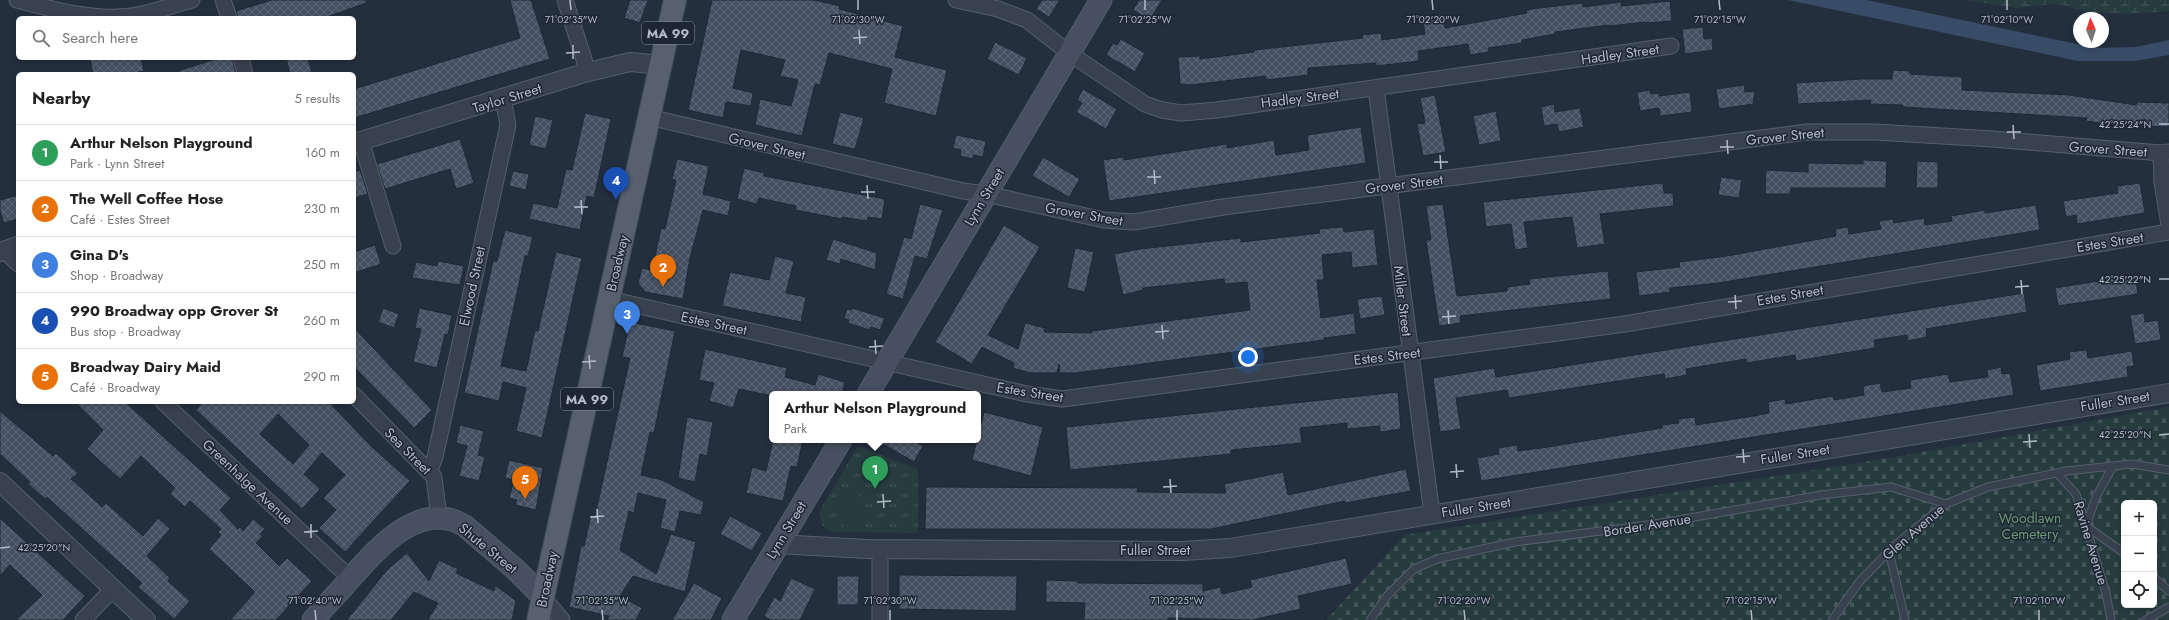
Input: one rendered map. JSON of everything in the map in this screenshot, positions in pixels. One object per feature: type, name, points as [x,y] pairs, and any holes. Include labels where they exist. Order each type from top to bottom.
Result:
[{"type":"main road","name":"Broadway","points":[[538,620],[649,117],[662,65],[675,0]]},
{"type":"main road","name":"Lynn Street","points":[[870,391],[1101,0]]},
{"type":"main road","name":"Lynn Street","points":[[733,620],[777,544],[839,443]]},
{"type":"main road","name":"Shute Street","points":[[313,620],[376,552],[398,533],[417,522],[439,518],[465,526],[515,569],[543,597]]},
{"type":"street","points":[[17,0],[57,11],[99,16],[132,16],[192,0]]},
{"type":"street","points":[[223,0],[228,16]]},
{"type":"street","points":[[565,0],[588,72]]},
{"type":"street","name":"Hadley Street","points":[[956,0],[998,9],[1027,20],[1069,53],[1146,104],[1162,110],[1181,113],[1217,110],[1671,46]]},
{"type":"street","points":[[242,60],[244,72]]},
{"type":"street","name":"Taylor Street","points":[[358,142],[588,72],[630,62],[662,65]]},
{"type":"street","name":"Miller Street","points":[[1376,88],[1409,352],[1432,514]]},
{"type":"street","name":"Elwood Street","points":[[429,472],[435,457],[508,125],[503,99]]},
{"type":"street","name":"Grover Street","points":[[649,117],[956,189],[986,194],[1104,220],[1134,222],[1223,207],[1807,132],[1833,131],[1993,139],[2165,152]]},
{"type":"street","points":[[358,142],[393,246]]},
{"type":"street","points":[[2165,152],[2162,182],[2169,226]]},
{"type":"street","name":"Estes Street","points":[[609,299],[1027,394],[1062,399],[1625,324],[2169,232]]},
{"type":"street","points":[[7,250],[16,261]]},
{"type":"street","name":"Fuller Street","points":[[777,544],[814,548],[880,549],[1207,550],[2169,392]]},
{"type":"street","name":"Sea Street","points":[[356,397],[434,477],[439,518]]},
{"type":"street","name":"Greenhalge Avenue","points":[[165,404],[351,579]]},
{"type":"street","points":[[0,482],[146,620]]},
{"type":"street","points":[[880,549],[880,620]]},
{"type":"street","points":[[83,620],[112,589]]},
{"type":"street","name":"Shute Street","points":[[543,597],[562,620]]},
{"type":"lane","name":"Glen Avenue","points":[[1832,620],[1860,582],[1889,551],[1946,504],[1988,487],[2057,473],[2132,464],[2169,470]]},
{"type":"lane","points":[[2113,466],[2096,496],[2086,526],[2121,551]]},
{"type":"lane","name":"Ravine Avenue","points":[[2057,473],[2076,494],[2106,593],[2111,620]]},
{"type":"lane","name":"Border Avenue","points":[[1370,620],[1387,596],[1414,569],[1437,559],[1515,542],[1655,524],[1821,495],[1891,487],[1946,504]]},
{"type":"lane","points":[[1889,551],[1904,620]]},
{"type":"lane","points":[[2157,581],[2169,591]]},
{"type":"lane","points":[[2146,620],[2169,607]]},
{"type":"green space","points":[[1966,0],[2169,0],[2169,11],[2128,14],[2087,12],[2063,5],[2052,4],[2016,8]]},
{"type":"green space","name":"Woodlawn Cemetery","points":[[2169,407],[2169,620],[1326,620],[1405,535],[1889,458]]},
{"type":"green space","points":[[858,446],[918,469],[918,533],[831,532],[822,525],[819,512]]},
{"type":"green space","points":[[854,488],[869,514],[845,528],[830,502]]},
{"type":"water","points":[[1788,0],[1866,0],[2073,43],[2073,48],[2136,47],[2169,40],[2169,55],[2135,61],[2078,61]]},
{"type":"building","points":[[272,0],[366,0],[366,3],[330,16],[237,16],[236,11]]},
{"type":"building","points":[[510,0],[531,0],[550,59],[356,117],[356,88],[520,38]]},
{"type":"building","points":[[630,0],[648,0],[640,23],[624,18]]},
{"type":"building","points":[[712,0],[814,0],[840,6],[839,9],[903,26],[895,57],[947,70],[936,116],[884,103],[892,69],[829,53],[820,85],[815,84],[802,136],[755,125],[760,99],[791,106],[798,80],[780,76],[785,60],[741,50],[733,88],[753,93],[751,106],[726,102],[723,118],[688,110]]},
{"type":"building","points":[[1042,0],[1060,0],[1049,17],[1036,9]]},
{"type":"building","points":[[1139,0],[1162,0],[1150,20],[1133,10]]},
{"type":"building","points":[[1670,1],[1672,21],[1609,25],[1555,32],[1555,34],[1522,40],[1522,43],[1488,48],[1489,52],[1470,55],[1468,44],[1418,51],[1419,61],[1376,66],[1376,63],[1308,68],[1308,75],[1266,80],[1266,76],[1191,85],[1180,84],[1178,57],[1200,56],[1200,59],[1254,52],[1254,50],[1363,38],[1362,35],[1381,33],[1382,40],[1425,34],[1422,16],[1443,14],[1445,28],[1527,13],[1526,10],[1539,8],[1582,3],[1583,7],[1621,2],[1621,6]]},
{"type":"building","points":[[1703,27],[1704,39],[1712,38],[1713,50],[1685,54],[1682,29]]},
{"type":"building","points":[[1121,39],[1145,53],[1135,72],[1106,55],[1113,43],[1117,45]]},
{"type":"building","points":[[995,42],[1027,58],[1019,75],[987,59]]},
{"type":"building","points":[[90,60],[141,60],[144,71],[139,72],[93,72]]},
{"type":"building","points":[[213,60],[232,60],[236,72],[178,72]]},
{"type":"building","points":[[286,60],[308,60],[312,72],[290,72]]},
{"type":"building","points":[[1893,70],[1910,71],[1910,74],[1962,77],[1962,90],[2069,95],[2136,105],[2137,102],[2169,103],[2169,127],[2115,125],[2086,121],[2087,118],[1870,104],[1871,100],[1798,104],[1796,83],[1861,79],[1892,79]]},
{"type":"building","points":[[1744,85],[1745,92],[1755,91],[1753,104],[1719,109],[1716,89]]},
{"type":"building","points":[[1083,89],[1117,109],[1106,129],[1076,112],[1082,103],[1077,100]]},
{"type":"building","points":[[1650,90],[1651,94],[1659,93],[1659,96],[1690,92],[1692,112],[1660,116],[1659,108],[1640,111],[1637,92]]},
{"type":"building","points":[[1435,95],[1446,152],[1423,156],[1417,124],[1425,123],[1420,98]]},
{"type":"building","points":[[1554,104],[1555,112],[1580,108],[1584,127],[1559,132],[1557,124],[1544,126],[1541,107]]},
{"type":"building","points":[[1496,111],[1501,141],[1479,145],[1473,116]]},
{"type":"building","points":[[840,112],[864,118],[855,149],[832,144]]},
{"type":"building","points":[[585,113],[611,119],[594,198],[587,196],[580,230],[529,219],[533,203],[557,208],[566,169],[572,170]]},
{"type":"building","points":[[535,116],[553,120],[546,149],[529,145]]},
{"type":"building","points":[[1361,127],[1366,163],[1109,201],[1103,160],[1124,157],[1124,160],[1227,144],[1227,148],[1274,140],[1276,155],[1309,150],[1307,135]]},
{"type":"building","points":[[956,135],[986,141],[983,157],[973,155],[973,159],[960,156],[961,150],[953,148]]},
{"type":"building","points":[[460,139],[474,183],[456,189],[450,169],[385,189],[377,164]]},
{"type":"building","points":[[1043,157],[1080,179],[1069,197],[1032,176]]},
{"type":"building","points":[[677,159],[709,166],[703,194],[731,201],[728,216],[703,210],[690,258],[683,299],[645,292],[638,283],[642,268],[652,270],[661,228],[665,229],[676,180],[672,179]]},
{"type":"building","points":[[1863,160],[1887,161],[1886,188],[1791,188],[1790,194],[1765,194],[1766,170],[1808,172],[1808,163],[1863,164]]},
{"type":"building","points":[[1917,161],[1938,162],[1938,188],[1916,188]]},
{"type":"building","points":[[744,168],[764,173],[764,176],[885,199],[882,219],[868,217],[867,221],[842,217],[842,219],[795,210],[796,206],[759,198],[757,204],[737,199]]},
{"type":"building","points":[[360,170],[368,194],[356,197],[356,171]]},
{"type":"building","points":[[513,171],[529,174],[526,190],[509,186]]},
{"type":"building","points":[[1721,177],[1742,180],[1739,198],[1718,195]]},
{"type":"building","points":[[1663,183],[1664,193],[1673,193],[1674,206],[1600,214],[1605,244],[1577,248],[1572,217],[1524,222],[1528,248],[1515,250],[1511,224],[1486,227],[1483,202]]},
{"type":"building","points":[[2140,183],[2145,213],[2077,224],[2076,215],[2066,217],[2063,201],[2118,193],[2117,186]]},
{"type":"building","points":[[16,196],[16,220],[4,223],[0,211],[0,200]]},
{"type":"building","points":[[920,204],[943,210],[927,259],[915,256],[903,299],[886,294],[904,237],[911,239]]},
{"type":"building","points":[[1443,204],[1457,296],[1507,291],[1507,287],[1530,284],[1529,279],[1608,271],[1611,299],[1460,316],[1461,323],[1439,326],[1426,240],[1431,240],[1426,206]]},
{"type":"building","points":[[2036,205],[2040,230],[1718,283],[1670,288],[1670,292],[1639,296],[1636,272],[1680,267],[1679,262],[1727,256],[1836,236],[1835,229],[1848,227],[1849,234],[1881,229],[1879,221],[1893,219],[1894,223],[1924,218],[1925,225],[1952,221],[1951,216],[1985,210],[1985,213]]},
{"type":"building","points":[[1004,225],[1040,247],[988,335],[1018,349],[1025,323],[1045,328],[1044,332],[1092,333],[1092,331],[1250,310],[1247,282],[1225,284],[1224,279],[1143,288],[1143,290],[1123,295],[1114,254],[1140,249],[1241,238],[1241,242],[1320,233],[1319,229],[1343,227],[1344,232],[1374,229],[1378,265],[1352,268],[1351,252],[1322,255],[1324,280],[1317,280],[1321,318],[1354,313],[1356,334],[1324,338],[1324,340],[1075,373],[1060,373],[1059,364],[1057,373],[1031,373],[1013,368],[1014,363],[982,347],[972,364],[935,342]]},
{"type":"building","points":[[505,230],[533,237],[528,256],[525,256],[501,366],[526,371],[535,330],[538,331],[556,252],[582,258],[542,438],[516,431],[526,388],[503,382],[499,401],[464,393],[493,261],[497,261]]},
{"type":"building","points":[[833,239],[877,253],[875,270],[841,259],[840,264],[826,260]]},
{"type":"building","points":[[375,245],[381,264],[356,272],[356,251]]},
{"type":"building","points":[[1075,248],[1094,252],[1085,292],[1067,288]]},
{"type":"building","points":[[775,256],[794,261],[786,293],[806,297],[801,322],[722,306],[730,272],[769,280]]},
{"type":"building","points":[[438,261],[464,266],[460,285],[412,278],[416,262],[437,266]]},
{"type":"building","points":[[2135,275],[2138,294],[2058,306],[2055,288]]},
{"type":"building","points":[[2024,293],[2027,312],[1926,329],[1927,337],[1908,341],[1907,335],[1874,340],[1875,348],[1796,361],[1795,355],[1746,363],[1746,359],[1686,369],[1687,375],[1665,379],[1664,374],[1509,398],[1507,390],[1456,398],[1461,429],[1440,432],[1433,378],[1494,368],[1496,377]]},
{"type":"building","points":[[1382,296],[1385,315],[1360,319],[1357,299]]},
{"type":"building","points":[[383,308],[399,314],[394,328],[378,322]]},
{"type":"building","points":[[419,308],[452,315],[448,335],[445,334],[437,368],[413,362],[421,329],[415,328]]},
{"type":"building","points":[[852,308],[885,318],[880,330],[871,327],[870,330],[848,323],[849,320],[844,318],[847,309],[852,310]]},
{"type":"building","points":[[2144,313],[2145,322],[2158,320],[2161,340],[2135,344],[2130,315]]},
{"type":"building","points":[[630,322],[675,331],[654,433],[650,432],[641,475],[662,480],[704,502],[701,515],[680,511],[675,532],[660,528],[666,500],[638,493],[634,513],[629,511],[620,550],[656,574],[671,534],[696,542],[685,592],[633,576],[620,596],[642,608],[636,620],[607,620],[609,616],[569,607],[581,546],[584,546],[591,515],[595,516],[630,358],[622,357]]},
{"type":"building","points":[[356,330],[432,410],[414,428],[356,369]]},
{"type":"building","points":[[705,349],[787,368],[785,377],[815,385],[818,374],[845,382],[843,391],[769,391],[769,395],[739,389],[733,408],[709,401],[714,383],[699,380]]},
{"type":"building","points":[[2087,350],[2088,358],[2132,351],[2134,366],[2127,367],[2128,377],[2040,391],[2036,365],[2070,359],[2069,352]]},
{"type":"building","points":[[2001,367],[2002,374],[2010,373],[2014,395],[1481,481],[1477,458],[1499,454],[1498,448],[1517,445],[1518,451],[1548,447],[1662,428],[1662,425],[1679,423],[1678,419],[1695,417],[1696,425],[1754,416],[1769,413],[1768,402],[1785,399],[1786,404],[1833,396],[1834,400],[1864,395],[1863,386],[1880,383],[1882,392],[1911,388],[1910,380],[1948,374],[1950,382],[1988,377],[1987,370]]},
{"type":"building","points":[[1398,392],[1401,429],[1380,432],[1380,426],[1347,429],[1347,423],[1300,428],[1302,443],[1231,450],[1231,454],[1070,470],[1066,427]]},
{"type":"building","points":[[77,404],[127,404],[231,498],[220,510],[238,529],[240,527],[243,531],[253,519],[265,529],[260,534],[263,536],[256,543],[279,566],[287,558],[312,581],[276,620],[230,620],[255,592],[209,549],[221,535],[218,532],[221,529],[190,501],[185,507],[170,494],[175,488],[141,456],[120,479],[87,449],[103,430]]},
{"type":"building","points":[[201,404],[331,404],[371,446],[410,481],[345,552],[319,528],[336,510],[323,498],[345,475],[322,453],[304,474],[320,489],[302,509],[196,410]],"holes":[[[278,414],[309,445],[293,464],[260,434]]]},
{"type":"building","points":[[0,411],[53,456],[56,453],[78,473],[71,479],[102,507],[106,503],[143,536],[158,518],[170,529],[147,556],[170,578],[168,581],[190,601],[174,619],[138,587],[142,583],[47,497],[45,499],[28,484],[30,482],[0,454]]},
{"type":"building","points":[[984,412],[1043,427],[1031,476],[972,460],[976,443],[981,443],[981,424]]},
{"type":"building","points":[[687,417],[713,422],[707,456],[700,454],[695,482],[678,478]]},
{"type":"building","points":[[460,425],[484,431],[478,455],[485,457],[479,481],[459,476],[467,446],[456,443]]},
{"type":"building","points":[[772,443],[802,443],[797,467],[791,466],[783,501],[746,493],[752,467],[766,471]]},
{"type":"building","points":[[881,443],[918,443],[923,446],[914,462]]},
{"type":"building","points":[[509,460],[543,468],[536,510],[515,505],[517,500],[509,498],[514,480],[505,478]]},
{"type":"building","points":[[1406,469],[1411,491],[1345,503],[1345,501],[1211,529],[925,529],[926,487],[1138,488],[1137,492],[1226,493],[1224,484],[1283,472],[1288,495]]},
{"type":"building","points":[[730,516],[762,533],[752,551],[720,534]]},
{"type":"building","points":[[0,518],[85,596],[63,620],[16,620],[42,595],[10,565],[0,576]]},
{"type":"building","points":[[407,553],[429,581],[439,560],[458,569],[456,573],[494,591],[495,585],[516,601],[512,620],[428,620],[438,603],[414,592],[391,620],[347,620],[387,570]]},
{"type":"building","points":[[1346,558],[1352,584],[1298,596],[1301,609],[1252,620],[1168,618],[1168,620],[1084,620],[1085,603],[1046,602],[1046,580],[1078,581],[1078,583],[1203,584],[1203,591],[1220,587],[1222,594],[1252,587],[1250,580]]},
{"type":"building","points":[[899,575],[1017,576],[1016,611],[899,609]]},
{"type":"building","points":[[837,576],[859,576],[858,605],[837,605]]},
{"type":"building","points":[[791,578],[815,589],[800,620],[771,620],[764,616],[774,597],[780,601]]},
{"type":"building","points":[[694,583],[722,598],[711,620],[672,620]]},
{"type":"place","name":"990 Broadway opp Grover St","points":[[616,200]]},
{"type":"place","name":"The Well Coffee Hose","points":[[663,287]]},
{"type":"place","name":"Gina D's","points":[[627,334]]},
{"type":"place","name":"Arthur Nelson Playground","points":[[875,489]]},
{"type":"place","name":"Broadway Dairy Maid","points":[[525,499]]}]
